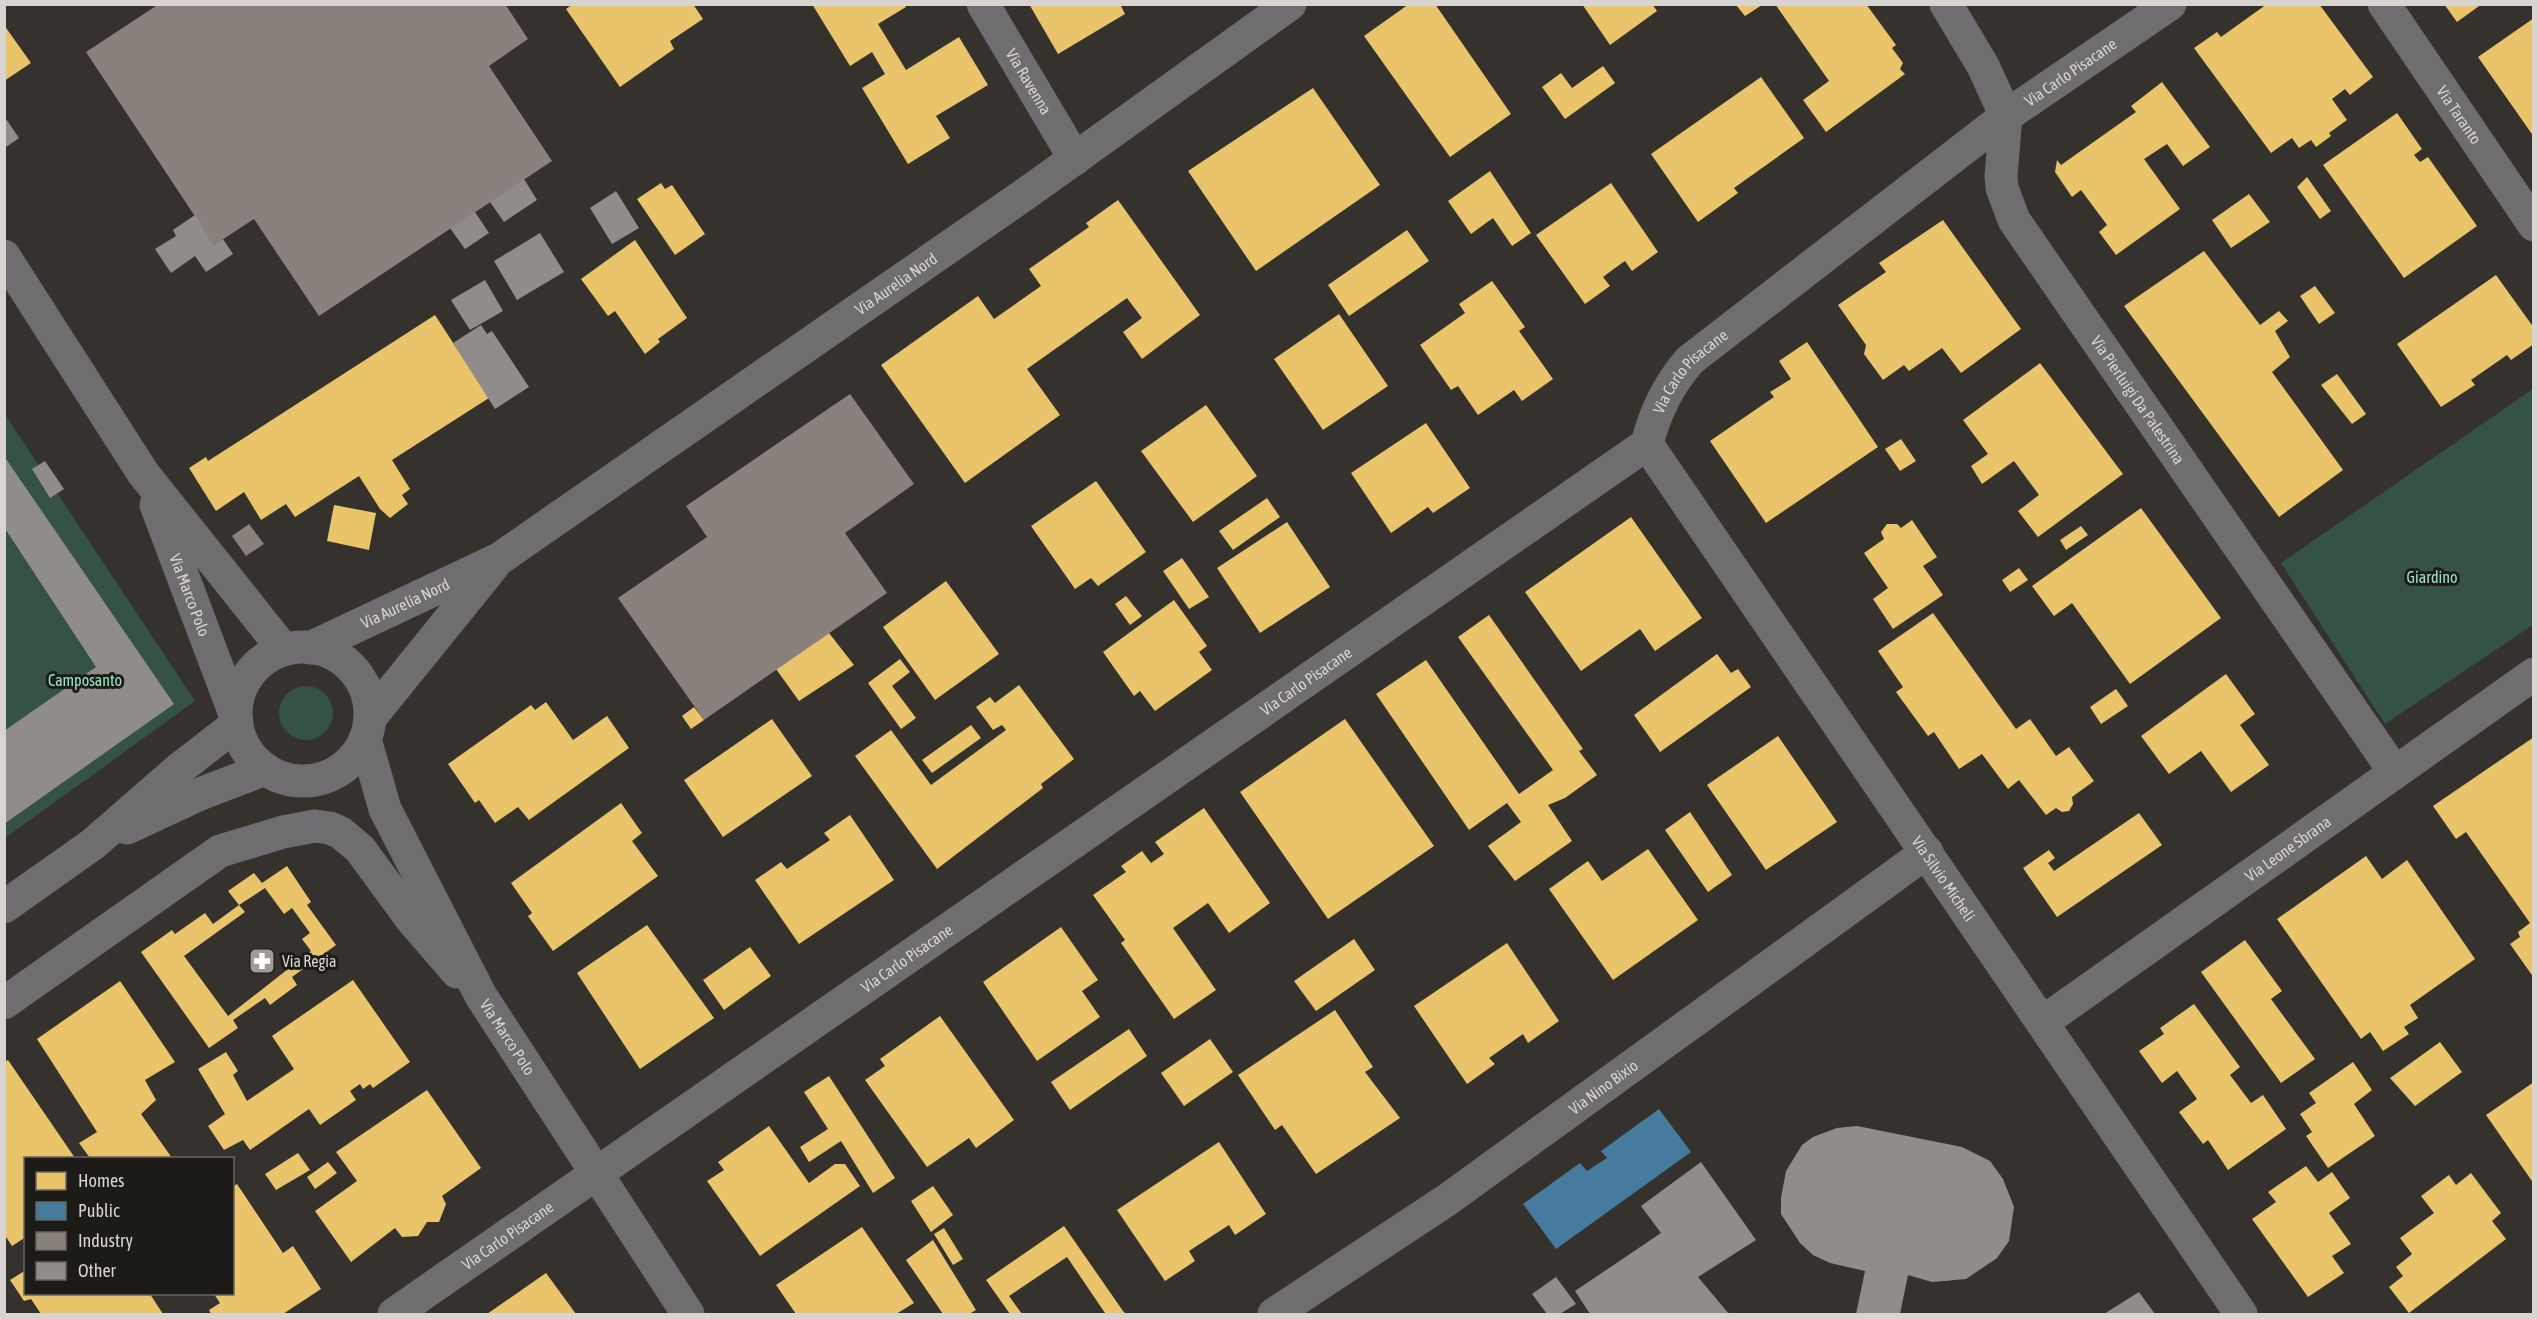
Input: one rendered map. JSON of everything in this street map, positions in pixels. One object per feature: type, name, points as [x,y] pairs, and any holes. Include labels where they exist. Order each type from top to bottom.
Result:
[{"type":"street","name":"Via Ravenna","points":[[983,4],[1075,159]]},
{"type":"street","name":"Via Aurelia Nord","points":[[297,649],[499,559],[1075,159],[1290,4]]},
{"type":"street","name":"Via Pierluigi Da Palestrina","points":[[1946,4],[1983,66],[2006,116],[2001,176],[2002,188],[2014,220],[2394,771]]},
{"type":"street","name":"Via Carlo Pisacane","points":[[394,1314],[1647,444],[1661,401],[1677,374],[1690,360],[2006,116],[2170,4]]},
{"type":"street","name":"Via Taranto","points":[[2384,4],[2534,225]]},
{"type":"street","name":"Via Marco Polo","points":[[4,256],[143,473],[297,649]]},
{"type":"street","name":"Via Silvio Micheli","points":[[1647,444],[2241,1314]]},
{"type":"street","name":"Via Marco Polo","points":[[143,473],[237,720]]},
{"type":"street","name":"Via Aurelia Nord","points":[[367,729],[499,559]]},
{"type":"street","points":[[297,649],[324,650],[349,665],[365,690],[369,704],[367,729],[354,758],[337,772],[322,779],[306,781],[285,779],[266,769],[251,757],[242,741],[237,720],[238,699],[255,668],[268,657],[297,649]]},
{"type":"street","name":"Via Leone Sbrana","points":[[2043,1022],[2394,771],[2534,674]]},
{"type":"street","points":[[4,907],[93,844],[237,720]]},
{"type":"street","name":"Via Marco Polo","points":[[367,729],[386,809],[394,828],[456,943],[481,996],[688,1314]]},
{"type":"street","points":[[93,844],[200,794],[266,769]]},
{"type":"street","points":[[306,781],[330,828]]},
{"type":"street","points":[[4,1003],[220,851],[298,828],[315,826],[341,832],[360,849],[418,927],[481,996]]},
{"type":"street","name":"Via Nino Bixio","points":[[1274,1314],[1456,1193],[1927,852]]},
{"type":"green space","name":"Giardino","points":[[2533,389],[2533,625],[2385,724],[2281,563]]},
{"type":"green space","name":"Camposanto","points":[[4,413],[195,701],[5,838],[4,838]]},
{"type":"green space","points":[[306,686],[316,688],[325,694],[331,703],[333,713],[331,723],[325,732],[316,738],[306,740],[296,738],[287,732],[281,723],[279,713],[281,703],[287,694],[296,688]]},
{"type":"building: Homes","points":[[573,4],[693,4],[703,19],[670,41],[674,49],[620,87],[566,9]]},
{"type":"building: Homes","points":[[812,4],[904,4],[906,7],[878,24],[906,70],[959,37],[988,85],[936,116],[950,138],[908,164],[862,88],[885,74],[872,52],[850,66]]},
{"type":"building: Homes","points":[[1029,4],[1120,4],[1125,14],[1058,54]]},
{"type":"building: Homes","points":[[1409,4],[1435,4],[1511,114],[1450,157],[1364,36]]},
{"type":"building: Homes","points":[[1582,4],[1652,4],[1657,11],[1610,45]]},
{"type":"building: Homes","points":[[1775,4],[1866,4],[1896,45],[1892,48],[1903,63],[1900,69],[1905,74],[1826,132],[1803,100],[1829,81]]},
{"type":"building: Homes","points":[[2267,4],[2319,4],[2373,77],[2350,95],[2345,89],[2332,99],[2347,120],[2329,133],[2331,136],[2316,147],[2311,140],[2299,148],[2292,138],[2271,153],[2194,48],[2217,32],[2221,37]]},
{"type":"building: Homes","points":[[2444,4],[2482,4],[2457,22]]},
{"type":"building: Homes","points":[[1736,5],[1762,5],[1745,16]]},
{"type":"building: Homes","points":[[2534,18],[2534,137],[2478,57]]},
{"type":"building: Homes","points":[[4,25],[31,63],[4,81]]},
{"type":"building: Homes","points":[[1603,66],[1615,83],[1565,119],[1542,87],[1561,73],[1572,88]]},
{"type":"building: Homes","points":[[1761,77],[1804,138],[1734,188],[1738,193],[1698,222],[1651,154]]},
{"type":"building: Homes","points":[[2162,82],[2210,147],[2183,166],[2167,144],[2144,159],[2180,209],[2116,255],[2099,232],[2107,225],[2081,190],[2072,197],[2055,172],[2057,160],[2061,165],[2136,112],[2131,106]]},
{"type":"building: Homes","points":[[1313,88],[1380,185],[1256,271],[1188,171]]},
{"type":"building: Homes","points":[[2397,113],[2422,149],[2414,155],[2420,162],[2428,157],[2477,226],[2404,278],[2323,165]]},
{"type":"building: Homes","points":[[1490,171],[1531,233],[1512,246],[1493,218],[1471,234],[1448,201]]},
{"type":"building: Homes","points":[[2307,177],[2331,211],[2320,219],[2297,187]]},
{"type":"building: Homes","points":[[661,183],[665,189],[672,185],[705,234],[675,255],[637,199]]},
{"type":"building: Homes","points":[[1611,183],[1658,252],[1632,271],[1625,261],[1615,268],[1603,277],[1610,286],[1585,304],[1536,235]]},
{"type":"building: Homes","points":[[2249,194],[2270,222],[2231,248],[2212,220]]},
{"type":"building: Homes","points":[[1118,200],[1200,315],[1142,359],[1123,332],[1142,318],[1127,298],[1027,369],[1060,415],[965,483],[881,365],[978,296],[994,319],[1041,286],[1029,269],[1089,227],[1086,223]]},
{"type":"building: Homes","points":[[1943,220],[2021,329],[1961,373],[1942,348],[1909,371],[1904,365],[1883,380],[1864,354],[1866,345],[1838,305],[1886,272],[1879,263]]},
{"type":"building: Homes","points":[[1407,230],[1429,261],[1349,316],[1328,285]]},
{"type":"building: Homes","points":[[635,240],[687,318],[658,339],[660,342],[645,354],[615,311],[608,316],[581,279]]},
{"type":"building: Homes","points":[[2204,251],[2260,325],[2279,311],[2288,321],[2275,331],[2290,357],[2272,372],[2343,470],[2279,517],[2124,306]]},
{"type":"building: Homes","points":[[2496,275],[2534,328],[2534,344],[2511,360],[2507,355],[2471,380],[2475,385],[2441,407],[2397,344]]},
{"type":"building: Homes","points":[[1492,281],[1525,327],[1519,331],[1553,379],[1522,401],[1514,390],[1478,415],[1458,386],[1451,390],[1420,345],[1465,313],[1459,304]]},
{"type":"building: Homes","points":[[2315,286],[2335,313],[2319,324],[2300,296]]},
{"type":"building: Homes","points":[[1339,314],[1388,386],[1323,430],[1274,359]]},
{"type":"building: Homes","points":[[435,315],[489,398],[392,460],[410,489],[402,495],[408,504],[390,518],[380,509],[359,476],[295,517],[286,504],[261,520],[244,492],[216,511],[189,468],[206,457],[208,461]]},
{"type":"building: Homes","points":[[1807,342],[1878,447],[1766,523],[1710,441],[1774,397],[1770,392],[1791,379],[1779,361]]},
{"type":"building: Homes","points":[[2040,363],[2123,474],[2038,537],[2018,511],[2039,495],[2014,461],[1982,484],[1971,466],[1988,454],[1963,420]]},
{"type":"building: Homes","points":[[2337,374],[2366,414],[2352,424],[2321,385]]},
{"type":"building: Homes","points":[[1206,405],[1257,476],[1193,522],[1141,451]]},
{"type":"building: Homes","points":[[1426,423],[1470,488],[1433,513],[1428,507],[1391,533],[1351,473]]},
{"type":"building: Homes","points":[[1901,439],[1916,461],[1900,471],[1885,449]]},
{"type":"building: Homes","points":[[1096,481],[1146,552],[1098,586],[1091,578],[1075,589],[1031,526]]},
{"type":"building: Homes","points":[[1267,498],[1280,517],[1233,550],[1219,531]]},
{"type":"building: Homes","points":[[334,505],[376,513],[369,550],[327,541]]},
{"type":"building: Homes","points":[[2141,508],[2221,618],[2130,684],[2072,603],[2054,616],[2032,586]]},
{"type":"building: Homes","points":[[1631,517],[1702,618],[1655,651],[1640,629],[1581,671],[1525,592]]},
{"type":"building: Homes","points":[[1912,520],[1937,557],[1923,566],[1943,595],[1893,629],[1873,599],[1888,588],[1864,553],[1884,539],[1881,532],[1887,524],[1897,524],[1901,528]]},
{"type":"building: Homes","points":[[1287,522],[1330,587],[1260,633],[1217,568]]},
{"type":"building: Homes","points":[[2081,526],[2088,535],[2066,550],[2060,540]]},
{"type":"building: Homes","points":[[1182,558],[1209,597],[1189,609],[1163,571]]},
{"type":"building: Homes","points":[[2019,568],[2028,580],[2010,592],[2002,580]]},
{"type":"building: Homes","points":[[946,581],[999,654],[935,700],[883,627]]},
{"type":"building: Homes","points":[[1126,596],[1142,616],[1130,625],[1115,604]]},
{"type":"building: Homes","points":[[1174,600],[1207,646],[1199,652],[1212,670],[1155,711],[1140,691],[1134,696],[1103,652]]},
{"type":"building: Homes","points":[[1933,613],[2016,729],[2030,719],[2056,756],[2069,747],[2094,781],[2072,797],[2073,804],[2069,811],[2062,812],[2056,808],[2046,815],[2019,780],[2008,789],[1982,754],[1959,769],[1934,732],[1928,736],[1896,692],[1903,687],[1878,651]]},
{"type":"building: Homes","points":[[1489,615],[1583,749],[1579,751],[1597,775],[1565,798],[1548,805],[1572,841],[1515,881],[1488,846],[1521,822],[1507,803],[1469,830],[1376,694],[1426,660],[1519,794],[1553,770],[1458,637]]},
{"type":"building: Homes","points":[[829,633],[854,665],[799,701],[776,669]]},
{"type":"building: Homes","points":[[1717,654],[1731,673],[1738,669],[1751,687],[1660,752],[1634,715]]},
{"type":"building: Homes","points":[[900,659],[910,672],[892,686],[916,718],[901,729],[868,683]]},
{"type":"building: Homes","points":[[2226,674],[2255,714],[2240,725],[2269,765],[2231,792],[2201,751],[2169,774],[2141,736]]},
{"type":"building: Homes","points":[[1019,685],[1074,759],[1041,784],[1043,788],[937,869],[855,756],[891,730],[931,785],[1006,730],[1002,725],[993,730],[976,707],[990,697],[995,703]]},
{"type":"building: Homes","points":[[2116,689],[2128,706],[2101,724],[2090,707]]},
{"type":"building: Homes","points":[[546,702],[573,740],[607,716],[629,748],[529,820],[518,807],[495,823],[479,800],[475,803],[448,764],[531,705],[535,710]]},
{"type":"building: Homes","points":[[694,707],[704,720],[691,729],[682,716]]},
{"type":"building: Homes","points":[[772,719],[812,776],[723,837],[684,780]]},
{"type":"building: Homes","points":[[1345,719],[1434,846],[1328,919],[1240,792]]},
{"type":"building: Homes","points":[[971,725],[981,738],[932,773],[922,760]]},
{"type":"building: Homes","points":[[1778,736],[1837,822],[1766,870],[1707,785]]},
{"type":"building: Homes","points":[[2534,737],[2534,978],[2510,944],[2520,937],[2518,932],[2530,923],[2466,832],[2456,839],[2433,806]]},
{"type":"building: Homes","points":[[621,803],[642,833],[632,841],[658,876],[553,951],[528,916],[532,913],[511,883]]},
{"type":"building: Homes","points":[[1204,808],[1270,903],[1229,933],[1208,903],[1173,928],[1216,990],[1174,1019],[1121,943],[1125,940],[1093,895],[1126,872],[1121,866],[1142,851],[1151,863],[1164,854],[1155,842]]},
{"type":"building: Homes","points":[[1690,812],[1732,875],[1708,892],[1665,830]]},
{"type":"building: Homes","points":[[2139,813],[2162,845],[2057,917],[2023,868],[2049,850],[2055,858],[2048,863],[2054,871]]},
{"type":"building: Homes","points":[[850,815],[894,880],[799,944],[755,880],[781,862],[787,869],[830,840],[824,833]]},
{"type":"building: Homes","points":[[1648,849],[1698,920],[1613,980],[1549,889],[1588,861],[1602,881]]},
{"type":"building: Homes","points":[[2366,856],[2382,879],[2407,860],[2475,959],[2410,1005],[2418,1018],[2404,1027],[2409,1034],[2383,1051],[2370,1032],[2361,1039],[2277,919]]},
{"type":"building: Homes","points":[[287,866],[311,902],[307,905],[336,945],[292,977],[297,985],[270,1005],[265,998],[233,1020],[238,1028],[209,1048],[141,952],[172,930],[175,934],[205,913],[213,924],[239,905],[228,891],[254,873],[262,883]],"holes":[[[265,888],[284,914],[292,908],[310,933],[302,939],[311,951],[228,1016],[184,956],[245,912],[239,905]]]},
{"type":"building: Homes","points":[[647,925],[714,1018],[640,1069],[577,973]]},
{"type":"building: Homes","points":[[1061,927],[1098,980],[1082,991],[1100,1017],[1037,1061],[983,982]]},
{"type":"building: Homes","points":[[1354,939],[1375,970],[1316,1011],[1294,981]]},
{"type":"building: Homes","points":[[2245,940],[2282,991],[2271,999],[2315,1059],[2281,1083],[2201,972]]},
{"type":"building: Homes","points":[[1507,943],[1559,1021],[1528,1043],[1523,1034],[1489,1058],[1495,1064],[1467,1084],[1414,1006]]},
{"type":"building: Homes","points":[[750,947],[771,976],[724,1010],[703,980]]},
{"type":"building: Homes","points":[[353,980],[410,1062],[373,1088],[370,1084],[363,1089],[360,1084],[350,1091],[356,1100],[320,1125],[309,1109],[250,1150],[243,1140],[224,1150],[208,1126],[225,1114],[198,1069],[226,1052],[238,1071],[233,1075],[247,1101],[294,1069],[272,1036]]},
{"type":"building: Homes","points":[[120,981],[175,1062],[145,1080],[156,1100],[141,1114],[171,1157],[89,1157],[79,1143],[97,1132],[37,1039]]},
{"type":"building: Homes","points":[[2194,1004],[2240,1067],[2230,1075],[2251,1103],[2263,1095],[2286,1129],[2228,1170],[2208,1140],[2203,1144],[2179,1112],[2197,1099],[2177,1071],[2162,1083],[2139,1051],[2164,1034],[2160,1028]]},
{"type":"building: Homes","points":[[1335,1010],[1373,1067],[1365,1072],[1400,1118],[1316,1174],[1282,1125],[1275,1130],[1238,1075]]},
{"type":"building: Homes","points":[[940,1016],[1014,1120],[976,1148],[969,1138],[927,1167],[865,1080],[885,1066],[880,1059]]},
{"type":"building: Homes","points":[[1129,1029],[1147,1056],[1070,1110],[1051,1082]]},
{"type":"building: Homes","points":[[1210,1039],[1233,1072],[1184,1106],[1161,1073]]},
{"type":"building: Homes","points":[[2440,1042],[2462,1072],[2415,1106],[2390,1078]]},
{"type":"building: Homes","points":[[8,1060],[74,1157],[24,1157],[24,1238],[12,1246],[4,1234],[4,1062]]},
{"type":"building: Homes","points":[[2353,1062],[2372,1090],[2354,1104],[2375,1136],[2328,1168],[2306,1136],[2312,1132],[2300,1114],[2316,1103],[2309,1093]]},
{"type":"building: Homes","points":[[829,1076],[895,1178],[873,1193],[841,1141],[809,1162],[800,1147],[828,1129],[804,1092]]},
{"type":"building: Homes","points":[[2534,1082],[2534,1184],[2486,1115]]},
{"type":"building: Homes","points":[[427,1090],[481,1168],[442,1196],[446,1204],[439,1222],[427,1222],[418,1236],[402,1237],[395,1228],[351,1262],[315,1211],[357,1181],[336,1152]]},
{"type":"building: Homes","points":[[769,1126],[809,1183],[835,1164],[845,1164],[860,1186],[760,1256],[707,1181],[724,1170],[718,1162]]},
{"type":"building: Homes","points":[[1219,1142],[1266,1214],[1235,1235],[1229,1225],[1189,1251],[1195,1261],[1165,1281],[1117,1210]]},
{"type":"building: Homes","points":[[298,1153],[310,1170],[276,1190],[265,1174]]},
{"type":"building: Homes","points":[[328,1162],[337,1173],[315,1189],[307,1177]]},
{"type":"building: Homes","points":[[2306,1166],[2318,1182],[2332,1172],[2350,1198],[2329,1213],[2351,1244],[2332,1256],[2344,1273],[2308,1297],[2252,1219],[2276,1202],[2268,1192]]},
{"type":"building: Homes","points":[[2471,1173],[2501,1213],[2492,1221],[2506,1239],[2409,1313],[2389,1287],[2403,1276],[2396,1267],[2412,1254],[2400,1238],[2434,1213],[2421,1196],[2449,1175],[2456,1185]]},
{"type":"building: Homes","points":[[237,1184],[283,1253],[293,1246],[321,1289],[283,1314],[211,1314],[209,1310],[220,1303],[215,1295],[234,1295],[234,1186]]},
{"type":"building: Homes","points":[[933,1186],[953,1215],[931,1232],[911,1201]]},
{"type":"building: Homes","points":[[1064,1226],[1126,1314],[1103,1314],[1105,1313],[1067,1257],[1009,1296],[1022,1314],[1010,1314],[986,1280]]},
{"type":"building: Homes","points":[[862,1227],[914,1303],[896,1314],[796,1314],[776,1285]]},
{"type":"building: Homes","points":[[944,1228],[963,1259],[953,1265],[934,1234]]},
{"type":"building: Homes","points":[[933,1240],[976,1310],[969,1314],[943,1314],[906,1260]]},
{"type":"building: Homes","points":[[24,1271],[24,1295],[151,1295],[163,1314],[41,1314],[31,1299],[24,1301],[10,1280]]},
{"type":"building: Homes","points":[[546,1273],[576,1314],[487,1314]]},
{"type":"building: Public","points":[[1659,1109],[1691,1152],[1556,1249],[1523,1204],[1580,1163],[1587,1171],[1607,1158],[1601,1151]]},
{"type":"building: Public","points":[[1855,1128],[1879,1134],[1878,1145],[1940,1158],[1943,1144],[1979,1157],[1988,1163],[2001,1179],[2012,1207],[2007,1240],[1996,1256],[1965,1277],[1947,1281],[1907,1274],[1899,1314],[1858,1314],[1867,1270],[1838,1264],[1814,1254],[1802,1242],[1783,1213],[1782,1198],[1787,1172],[1803,1147],[1837,1129]],"holes":[[[1881,1174],[1920,1180],[1908,1260],[1868,1253]]]},
{"type":"building: Public","points":[[1700,1166],[1753,1239],[1695,1278],[1642,1207]]},
{"type":"building: Public","points":[[2137,1295],[2152,1314],[2108,1314]]},
{"type":"building: Industry","points":[[159,4],[505,4],[528,39],[489,66],[552,161],[319,316],[254,219],[214,245],[86,52]]},
{"type":"building: Industry","points":[[850,394],[914,484],[845,533],[887,593],[704,720],[618,598],[707,537],[686,506]]},
{"type":"building: Industry","points":[[249,524],[264,544],[246,556],[232,536]]},
{"type":"building: Other","points":[[4,116],[19,138],[6,147],[4,145]]},
{"type":"building: Other","points":[[524,179],[537,200],[504,222],[490,202]]},
{"type":"building: Other","points":[[616,191],[639,228],[612,244],[590,208]]},
{"type":"building: Other","points":[[475,212],[489,233],[465,249],[450,228]]},
{"type":"building: Other","points":[[195,215],[214,245],[223,239],[233,254],[206,272],[195,256],[171,273],[155,249],[176,236],[173,230]]},
{"type":"building: Other","points":[[540,233],[564,272],[517,300],[494,261]]},
{"type":"building: Other","points":[[485,280],[503,311],[470,330],[451,300]]},
{"type":"building: Other","points":[[481,325],[487,334],[492,331],[529,387],[495,409],[453,343]]},
{"type":"building: Other","points":[[4,456],[174,704],[4,824],[4,731],[96,667],[4,527]]},
{"type":"building: Other","points":[[45,461],[64,489],[50,498],[32,469]]},
{"type":"building: Other","points":[[1857,1126],[1962,1147],[1990,1161],[2003,1179],[2014,1207],[2009,1241],[1997,1258],[1966,1279],[1932,1282],[1908,1275],[1900,1314],[1856,1314],[1865,1271],[1830,1263],[1813,1255],[1800,1243],[1781,1214],[1781,1198],[1786,1171],[1802,1145],[1813,1137],[1837,1128]]},
{"type":"building: Other","points":[[1701,1162],[1756,1240],[1698,1277],[1729,1314],[1590,1314],[1575,1291],[1661,1233],[1641,1206]]},
{"type":"building: Other","points":[[1556,1277],[1576,1304],[1560,1314],[1547,1314],[1532,1294]]},
{"type":"building: Other","points":[[2139,1292],[2155,1314],[2104,1314]]},
{"type":"place","name":"Via Regia","points":[[262,961]]}]
